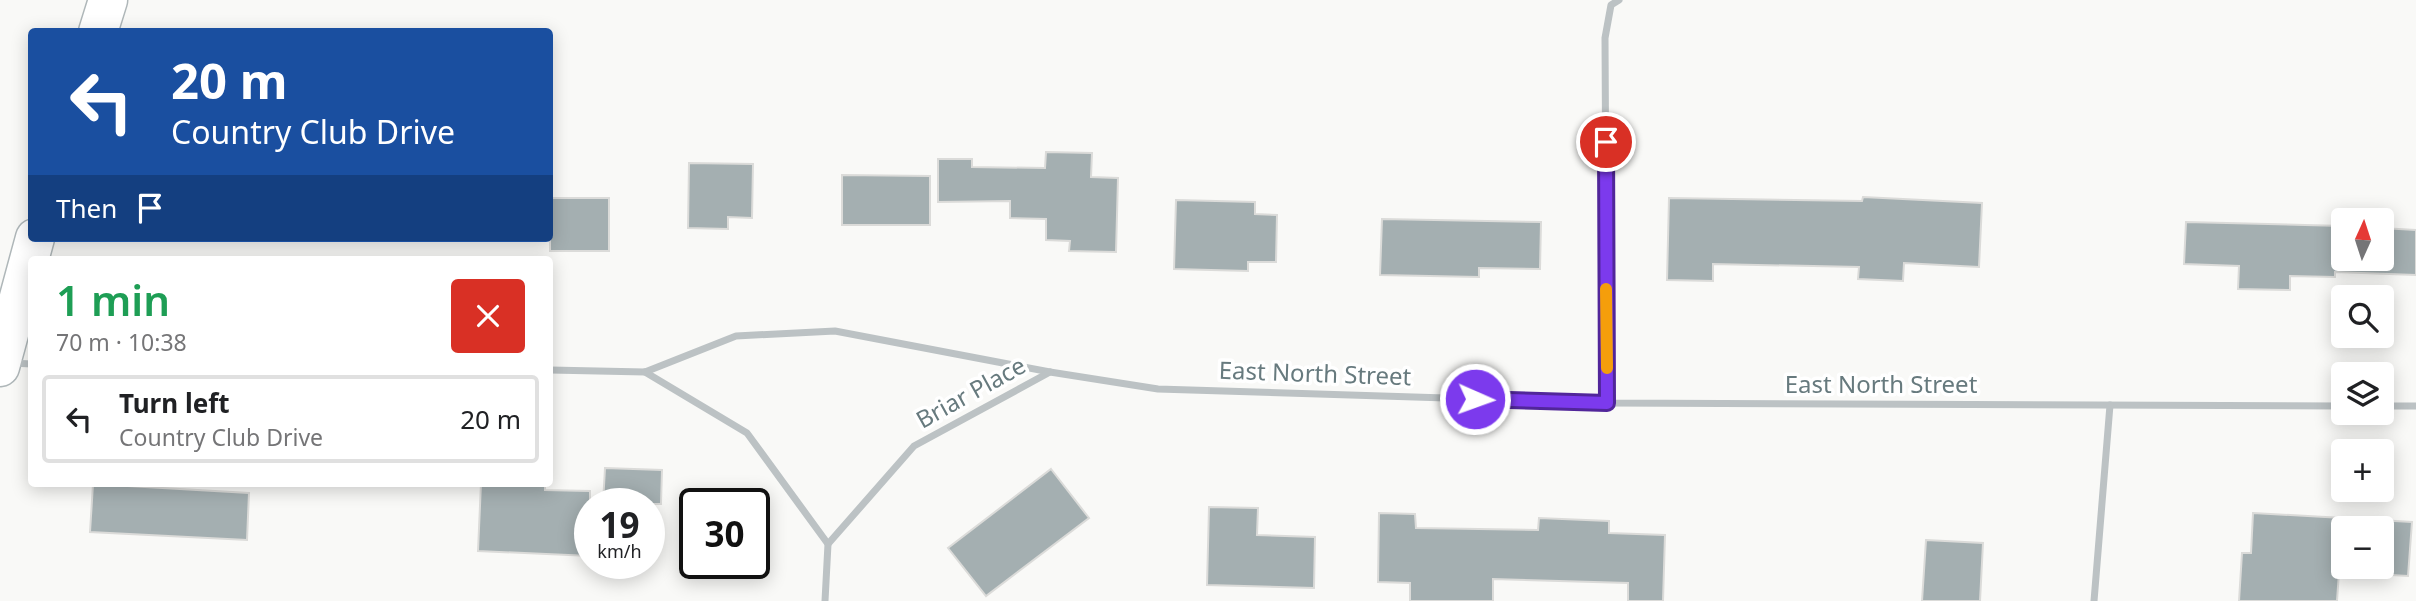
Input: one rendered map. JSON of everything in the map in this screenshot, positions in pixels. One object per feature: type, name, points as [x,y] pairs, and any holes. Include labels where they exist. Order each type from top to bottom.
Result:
[{"type":"street","points":[[100,28],[108,0]]},
{"type":"street","points":[[1603,0],[1611,5]]},
{"type":"street","points":[[1607,403],[1605,38],[1611,5],[1619,0]]},
{"type":"street","points":[[8,364],[28,274]]},
{"type":"street","name":"East North Street","points":[[553,370],[645,372],[736,336],[835,331],[1050,372],[1158,389],[1607,403],[2331,406]]},
{"type":"street","points":[[645,372],[747,433],[828,544],[825,601]]},
{"type":"street","name":"Briar Place","points":[[828,544],[914,446],[1050,372]]},
{"type":"street","points":[[2094,601],[2109,405]]},
{"type":"street","points":[[2394,406],[2416,406]]},
{"type":"building","points":[[1046,152],[1092,153],[1091,177],[1118,178],[1116,252],[1069,251],[1070,241],[1046,240],[1046,219],[1010,218],[1010,201],[938,202],[938,159],[972,159],[972,167],[1045,168]]},
{"type":"building","points":[[689,163],[753,164],[752,218],[728,217],[728,229],[688,228]]},
{"type":"building","points":[[842,175],[930,176],[930,225],[842,225]]},
{"type":"building","points":[[1863,197],[1982,203],[1979,267],[1904,263],[1903,281],[1858,279],[1859,267],[1713,264],[1713,281],[1667,280],[1669,198],[1862,201]]},
{"type":"building","points":[[553,198],[609,198],[609,251],[550,251],[550,242],[553,242]]},
{"type":"building","points":[[1176,200],[1255,202],[1255,214],[1277,215],[1276,262],[1248,262],[1248,271],[1174,269]]},
{"type":"building","points":[[1382,219],[1541,222],[1540,269],[1479,268],[1479,277],[1380,275]]},
{"type":"building","points":[[2186,222],[2331,226],[2331,271],[2394,271],[2394,229],[2416,230],[2416,275],[2335,272],[2335,277],[2290,276],[2290,290],[2238,289],[2239,266],[2184,264]]},
{"type":"building","points":[[605,468],[662,470],[661,488],[604,488]]},
{"type":"building","points":[[1051,469],[1089,518],[986,596],[948,548]]},
{"type":"building","points":[[93,487],[249,493],[247,540],[90,532]]},
{"type":"building","points":[[481,487],[545,487],[545,490],[574,491],[574,555],[478,551]]},
{"type":"building","points":[[1209,507],[1258,508],[1257,535],[1315,537],[1314,588],[1207,585]]},
{"type":"building","points":[[1379,513],[1415,514],[1416,528],[1538,530],[1539,518],[1609,521],[1609,533],[1665,535],[1663,601],[1628,601],[1628,583],[1493,579],[1493,601],[1410,601],[1410,583],[1378,582]]},
{"type":"building","points":[[2253,513],[2331,517],[2331,579],[2339,579],[2337,601],[2239,601],[2242,553],[2251,553]]},
{"type":"building","points":[[2394,521],[2412,522],[2408,576],[2394,575]]},
{"type":"building","points":[[1926,540],[1983,543],[1980,601],[1922,601]]},
{"type":"slow traffic","points":[[1606,289],[1607,368]]},
{"type":"route","points":[[1475,399],[1607,403],[1606,142]]}]
